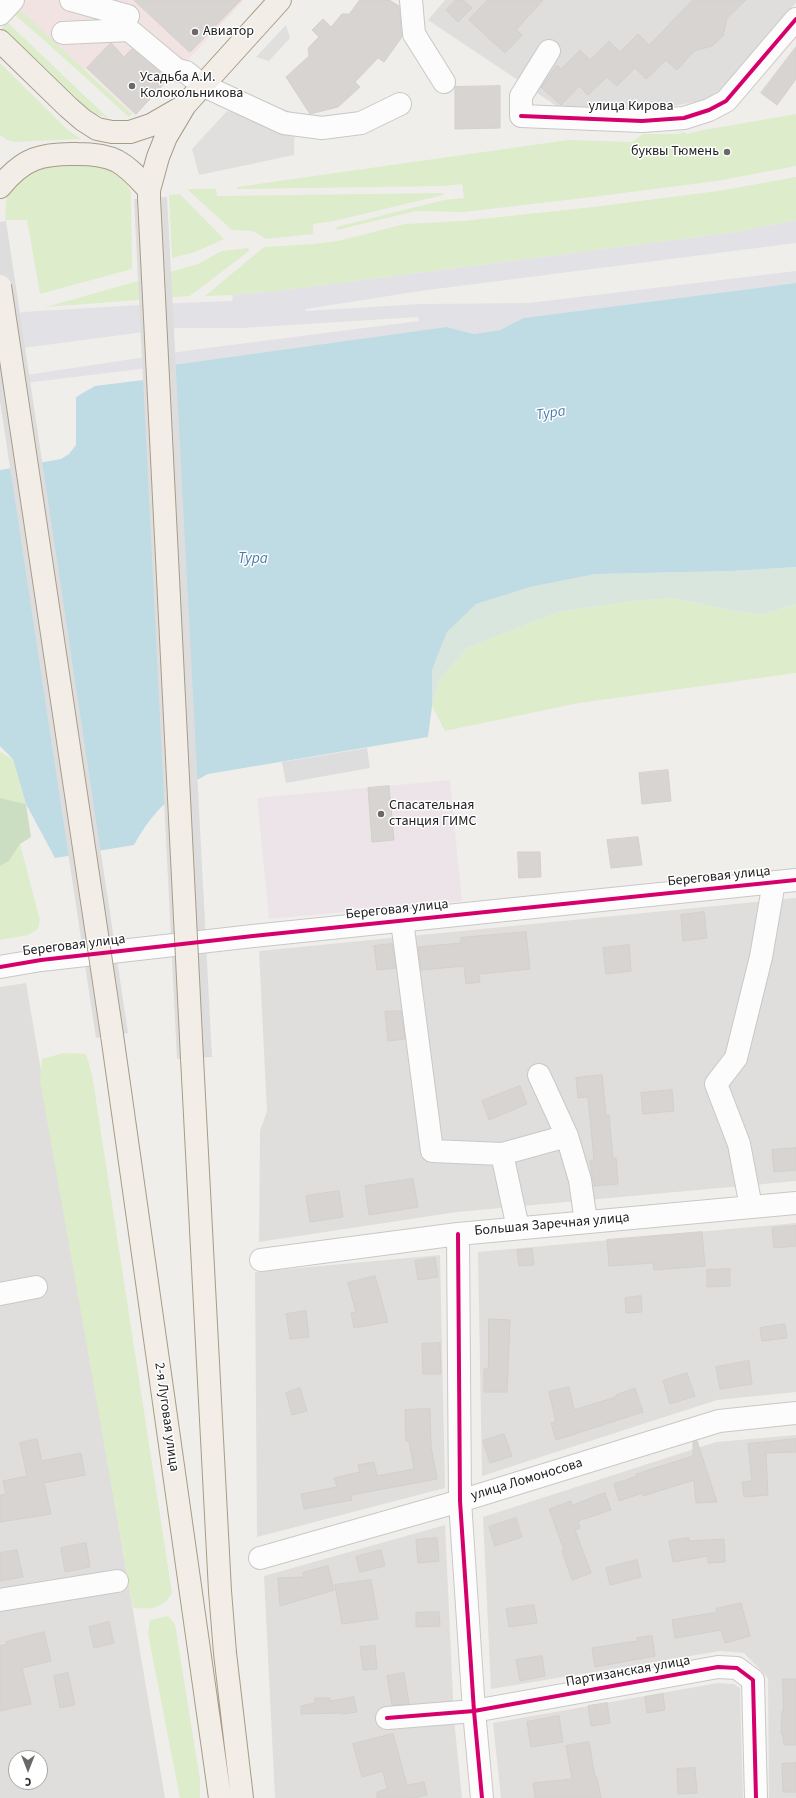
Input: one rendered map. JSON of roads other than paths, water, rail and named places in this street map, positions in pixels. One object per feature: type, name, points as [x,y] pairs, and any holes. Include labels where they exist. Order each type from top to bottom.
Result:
[{"type":"main road","points":[[242,1798],[225,1653],[220,1591],[149,194],[158,157],[166,137],[185,105],[280,0]]},
{"type":"main road","points":[[0,41],[68,108],[97,129],[112,132],[130,132],[151,125],[185,105]]},
{"type":"main road","points":[[0,187],[15,170],[27,162],[38,158],[56,153],[103,155],[129,168],[149,194]]},
{"type":"main road","name":"2-я Луговая улица","points":[[0,286],[112,1035],[220,1798]]},
{"type":"street","points":[[0,14],[13,0]]},
{"type":"street","points":[[71,0],[128,16]]},
{"type":"street","points":[[411,0],[414,34],[444,82]]},
{"type":"street","name":"улица Кирова","points":[[549,51],[521,96],[521,116],[642,121],[684,118],[709,110],[726,102],[796,19]]},
{"type":"street","points":[[63,33],[129,30],[177,70],[186,72],[202,85],[284,123],[322,128],[361,123],[400,104]]},
{"type":"street","points":[[157,34],[186,62],[186,72]]},
{"type":"street","name":"Береговая улица","points":[[0,967],[48,959],[796,880]]},
{"type":"street","points":[[751,1207],[739,1144],[716,1084],[736,1058],[762,958],[774,882]]},
{"type":"street","points":[[402,921],[432,1151],[502,1154],[567,1136]]},
{"type":"street","points":[[539,1076],[567,1136],[580,1180],[586,1222]]},
{"type":"street","points":[[502,1154],[518,1228]]},
{"type":"street","name":"Большая Заречная улица","points":[[261,1260],[458,1234],[796,1203]]},
{"type":"street","points":[[458,1234],[460,1501],[474,1711],[482,1798]]},
{"type":"street","points":[[0,1294],[36,1287]]},
{"type":"street","name":"улица Ломоносова","points":[[260,1558],[460,1501],[718,1421],[796,1413]]},
{"type":"street","points":[[0,1600],[117,1581]]},
{"type":"street","name":"Партизанская улица","points":[[387,1718],[474,1711],[718,1668],[737,1668],[753,1680],[756,1798]]},
{"type":"water","name":"Тура","points":[[796,283],[796,567],[732,571],[596,574],[530,587],[476,604],[447,632],[432,670],[432,706],[428,737],[208,774],[174,795],[149,822],[134,845],[55,858],[26,804],[13,759],[0,746],[0,470],[61,459],[69,454],[76,445],[76,397],[95,386],[160,378],[165,366],[446,327],[474,334],[500,330],[523,318]]},
{"type":"place","name":"Авиатор","points":[[195,32]]},
{"type":"place","name":"Усадьба А.И. Колокольникова","points":[[132,86]]},
{"type":"place","name":"буквы Тюмень","points":[[727,152]]},
{"type":"place","name":"Спасательная станция ГИМС","points":[[381,814]]}]
